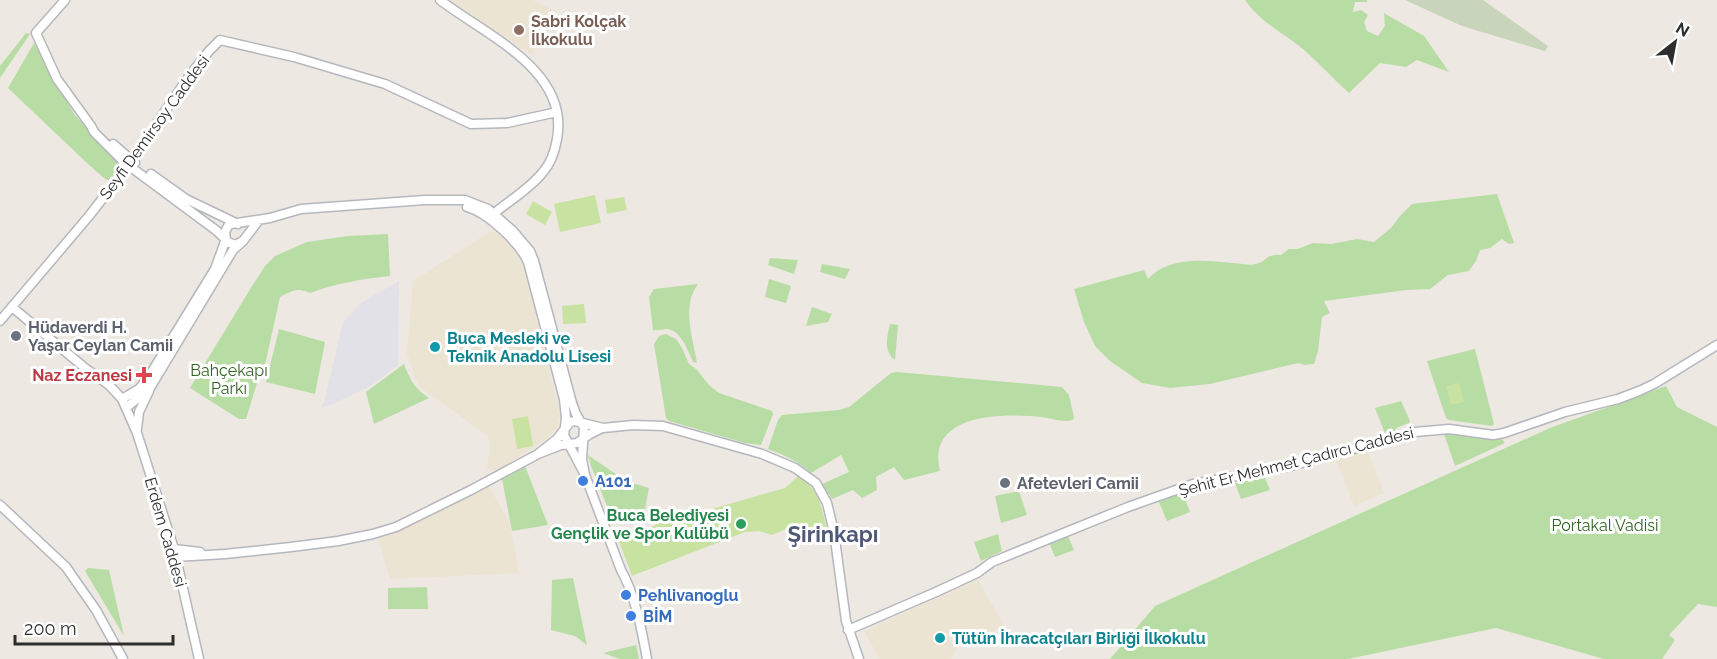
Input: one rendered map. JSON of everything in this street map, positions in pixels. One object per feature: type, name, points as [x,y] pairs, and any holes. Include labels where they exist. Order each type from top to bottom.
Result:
[{"type":"main road","points":[[65,0],[36,33],[57,79],[92,126],[99,130],[130,163],[231,244],[235,245],[243,241]]},
{"type":"main road","points":[[440,0],[531,66],[548,89],[557,112],[558,136],[549,164],[539,177],[494,219]]},
{"type":"main road","name":"Seyfi Demirsoy Caddesi","points":[[0,321],[89,216],[130,163],[187,79],[220,40],[294,57],[385,84],[471,124],[507,123],[557,112]]},
{"type":"main road","points":[[130,163],[186,199],[238,224],[245,231],[243,241]]},
{"type":"main road","points":[[124,404],[148,378],[215,269],[226,239],[225,232],[228,226],[301,209],[425,200],[465,200],[484,207],[518,245],[528,261],[564,399],[566,418],[557,439],[538,454],[471,490],[396,527],[373,534],[338,541],[225,554],[175,553]]},
{"type":"main road","points":[[494,219],[522,239],[534,261],[572,403],[584,433],[582,459],[585,475]]},
{"type":"main road","points":[[136,433],[139,412],[150,388],[230,256],[260,220]]},
{"type":"main road","points":[[12,307],[108,385],[124,404]]},
{"type":"main road","name":"Şehit Er Mehmet Çadırcı Caddesi","points":[[848,630],[977,573],[992,562],[1184,486],[1292,466],[1415,432],[1449,429],[1493,435],[1504,433],[1565,412],[1618,399],[1639,391],[1717,345]]},
{"type":"main road","points":[[124,404],[150,388]]},
{"type":"main road","name":"Erdem Caddesi","points":[[124,404],[136,433],[175,553],[199,659]]},
{"type":"main road","points":[[563,429],[572,421],[603,428],[633,425],[663,426],[762,454],[805,474],[816,483],[827,503],[834,532],[848,630],[859,659]]},
{"type":"main road","points":[[538,454],[577,443],[603,428]]},
{"type":"main road","points":[[563,429],[566,440],[585,475],[621,570],[628,581],[644,639],[647,659]]},
{"type":"main road","points":[[0,505],[66,567],[96,610],[123,659]]},
{"type":"main road","points":[[26,529],[31,530],[70,564],[100,607],[129,659]]},
{"type":"shaded area","name":"Sabri Kolçak İlkokulu","points":[[449,0],[533,0],[553,10],[532,55]]},
{"type":"shaded area","points":[[493,230],[510,242],[522,260],[560,414],[557,429],[545,440],[502,468],[491,471],[487,467],[490,446],[488,436],[421,388],[415,378],[407,353],[413,281]]},
{"type":"shaded area","points":[[399,281],[398,365],[372,385],[320,408],[324,403],[343,322],[362,302]]},
{"type":"shaded area","points":[[1366,447],[1384,493],[1354,506],[1335,457]]},
{"type":"shaded area","points":[[488,485],[510,523],[519,573],[390,579],[378,539],[410,526]]},
{"type":"shaded area","points":[[978,580],[1004,625],[980,639],[958,647],[951,659],[880,659],[864,631]]},
{"type":"green space","points":[[1245,0],[1367,0],[1367,2],[1355,2],[1353,12],[1361,10],[1368,15],[1364,22],[1367,31],[1378,36],[1385,26],[1384,13],[1424,36],[1449,72],[1417,60],[1406,67],[1380,63],[1349,93],[1301,48],[1261,18]]},
{"type":"green space","points":[[1405,0],[1483,0],[1548,46],[1545,51],[1462,26]]},
{"type":"green space","points":[[26,33],[30,34],[0,78],[0,66]]},
{"type":"green space","points":[[34,43],[74,114],[117,162],[118,170],[110,181],[88,164],[8,88]]},
{"type":"green space","points":[[1497,194],[1514,243],[1509,244],[1502,239],[1490,248],[1480,250],[1469,271],[1448,275],[1430,289],[1324,301],[1330,313],[1322,317],[1314,364],[1298,363],[1210,384],[1170,388],[1142,383],[1110,361],[1095,346],[1084,322],[1074,289],[1144,270],[1148,279],[1166,266],[1188,261],[1253,265],[1269,257],[1281,255],[1289,249],[1298,249],[1313,243],[1331,244],[1357,239],[1374,242],[1391,228],[1412,204]]},
{"type":"green space","points":[[595,195],[601,223],[560,232],[554,204]]},
{"type":"green space","points":[[624,197],[627,210],[607,214],[605,200]]},
{"type":"green space","points":[[533,201],[552,212],[545,225],[526,214]]},
{"type":"green space","name":"Bahçekapı Parkı","points":[[388,234],[390,276],[350,282],[310,293],[295,290],[280,297],[265,365],[246,419],[239,419],[190,388],[265,266],[275,256],[307,242],[348,236]]},
{"type":"green space","points":[[770,258],[798,260],[794,274],[768,265]]},
{"type":"green space","points":[[822,264],[850,269],[845,279],[820,272]]},
{"type":"green space","points":[[769,279],[791,286],[786,303],[765,297]]},
{"type":"green space","points":[[698,284],[693,293],[689,313],[697,363],[693,362],[683,342],[672,330],[653,330],[649,297],[654,289]]},
{"type":"green space","points":[[584,304],[586,323],[563,324],[562,306]]},
{"type":"green space","points":[[812,307],[832,314],[828,322],[806,326]]},
{"type":"green space","points":[[890,324],[898,325],[895,360],[887,348]]},
{"type":"green space","points":[[279,329],[325,342],[315,394],[266,382]]},
{"type":"green space","points":[[666,334],[676,339],[689,364],[719,393],[772,411],[773,414],[761,445],[745,443],[669,421],[666,418],[654,344],[659,336]]},
{"type":"green space","points":[[1475,349],[1494,424],[1492,426],[1446,418],[1427,361]]},
{"type":"green space","points":[[404,364],[413,384],[429,398],[374,424],[366,392]]},
{"type":"green space","points":[[891,373],[1062,387],[1069,395],[1074,417],[1073,420],[1065,421],[1041,417],[1007,416],[971,421],[956,427],[945,438],[939,452],[940,471],[904,480],[894,467],[876,477],[877,490],[862,498],[853,490],[832,499],[822,484],[849,472],[841,455],[811,473],[791,459],[768,449],[782,415],[849,407]]},
{"type":"green space","points":[[1459,383],[1464,402],[1451,405],[1446,386]]},
{"type":"green space","name":"Portakal Vadisi","points":[[1666,386],[1677,407],[1717,427],[1717,607],[1698,604],[1669,635],[1675,640],[1662,659],[1604,659],[1496,628],[1348,659],[1110,659],[1155,606],[1550,428]]},
{"type":"green space","points":[[1401,401],[1409,423],[1396,428],[1395,431],[1385,433],[1375,408]]},
{"type":"green space","points":[[528,416],[533,446],[517,449],[512,419]]},
{"type":"green space","points":[[1448,432],[1502,439],[1505,443],[1455,466],[1444,434]]},
{"type":"green space","points":[[588,455],[626,481],[649,488],[645,509],[609,511]]},
{"type":"green space","points":[[525,466],[548,525],[512,531],[502,479]]},
{"type":"green space","name":"Buca Belediyesi Gençlik ve Spor Kulübü","points":[[799,475],[815,492],[827,530],[794,535],[786,529],[772,535],[759,531],[745,532],[632,576],[619,541],[651,528],[661,521],[692,517],[705,511],[785,488]]},
{"type":"green space","points":[[1265,478],[1270,490],[1241,499],[1235,483]]},
{"type":"green space","points":[[1019,491],[1027,515],[1001,523],[995,496]]},
{"type":"green space","points":[[1182,491],[1190,512],[1167,521],[1158,500]]},
{"type":"green space","points":[[998,534],[1002,551],[981,561],[974,542]]},
{"type":"green space","points":[[1067,534],[1074,550],[1055,557],[1049,542]]},
{"type":"green space","points":[[88,568],[109,570],[124,636],[85,571]]},
{"type":"green space","points":[[573,578],[587,645],[575,636],[551,630],[552,580]]},
{"type":"green space","points":[[427,587],[428,609],[388,609],[388,588]]},
{"type":"green space","points":[[636,645],[639,659],[620,659],[603,653]]},
{"type":"place","name":"Sabri Kolçak İlkokulu","points":[[519,30]]},
{"type":"place","name":"Hüdaverdi H. Yaşar Ceylan Camii","points":[[16,336]]},
{"type":"place","name":"Buca Mesleki ve Teknik Anadolu Lisesi","points":[[435,347]]},
{"type":"place","name":"Naz Eczanesi","points":[[144,375]]},
{"type":"place","name":"A101","points":[[583,481]]},
{"type":"place","name":"Afetevleri Camii","points":[[1005,483]]},
{"type":"place","name":"Buca Belediyesi Gençlik ve Spor Kulübü","points":[[741,524]]},
{"type":"place","name":"Pehlivanoglu","points":[[626,595]]},
{"type":"place","name":"BİM","points":[[631,616]]},
{"type":"place","name":"Tütün İhracatçıları Birliği İlkokulu","points":[[940,638]]},
{"type":"district","name":"Şirinkapı","points":[[833,534]]}]
